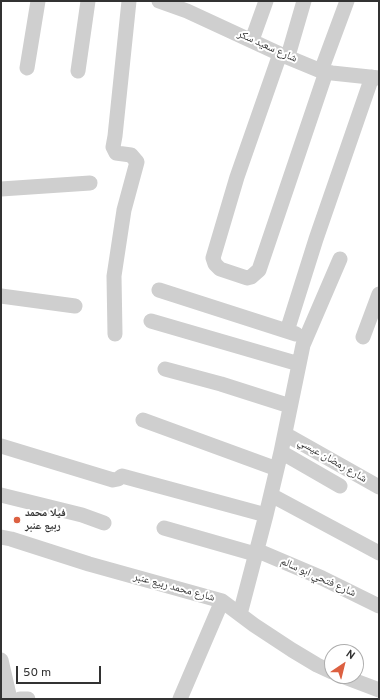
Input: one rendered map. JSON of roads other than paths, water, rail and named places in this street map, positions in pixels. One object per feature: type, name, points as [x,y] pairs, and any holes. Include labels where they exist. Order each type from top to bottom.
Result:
[{"type":"street","points":[[27,68],[38,1]]},
{"type":"street","points":[[78,71],[88,1]]},
{"type":"street","points":[[114,334],[114,276],[124,210],[137,162],[131,155],[116,152],[113,147],[129,1]]},
{"type":"street","name":"شارع سعيد سكر","points":[[159,1],[187,11],[284,55],[324,71],[377,77]]},
{"type":"street","points":[[252,40],[266,1]]},
{"type":"street","points":[[304,1],[237,177],[213,258],[215,264],[220,269],[247,278],[251,277],[258,270],[347,1]]},
{"type":"street","points":[[287,330],[316,239],[377,77]]},
{"type":"street","points":[[1,189],[90,184]]},
{"type":"street","points":[[240,614],[271,495],[303,345],[340,259]]},
{"type":"street","points":[[159,290],[306,337]]},
{"type":"street","points":[[363,337],[379,294]]},
{"type":"street","points":[[1,296],[75,306]]},
{"type":"street","points":[[151,321],[299,364]]},
{"type":"street","points":[[165,369],[220,384],[290,406]]},
{"type":"street","points":[[143,420],[277,469]]},
{"type":"street","name":"شارع رمضان عيسي","points":[[285,434],[379,487]]},
{"type":"street","points":[[1,446],[113,480],[122,476],[266,515]]},
{"type":"street","points":[[281,452],[340,486]]},
{"type":"street","points":[[1,494],[82,515],[104,523]]},
{"type":"street","points":[[271,495],[379,553]]},
{"type":"street","name":"شارع فتحي ابو سالم","points":[[164,528],[256,552],[322,578],[379,606]]},
{"type":"street","name":"شارع محمد ربيع عنبر","points":[[1,537],[89,564],[222,601],[254,626],[324,668]]},
{"type":"street","points":[[180,699],[222,601]]},
{"type":"street","points":[[1,660],[10,699]]},
{"type":"street","points":[[363,684],[379,690]]},
{"type":"street","points":[[20,699],[28,699]]},
{"type":"place","name":"فيلا محمد ربيع عنبر","points":[[17,520]]}]
